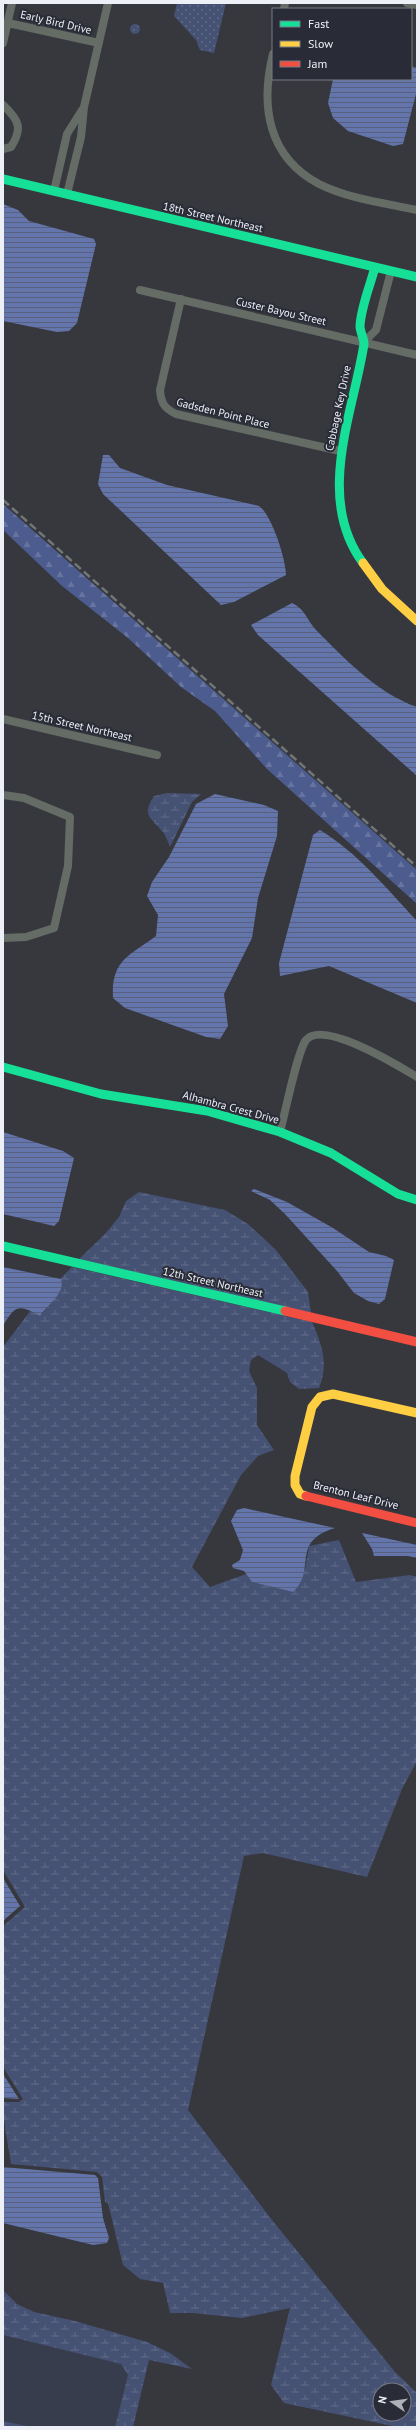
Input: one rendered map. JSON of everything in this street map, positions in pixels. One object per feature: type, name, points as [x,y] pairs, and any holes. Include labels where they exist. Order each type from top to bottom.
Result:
[{"type":"street","points":[[3,43],[12,3]]},
{"type":"street","points":[[67,194],[81,137],[84,107],[108,3]]},
{"type":"street","points":[[407,3],[417,5]]},
{"type":"street","name":"Early Bird Drive","points":[[8,23],[99,43]]},
{"type":"street","points":[[272,58],[267,79],[268,117],[281,149],[298,169],[319,184],[338,192],[417,210]]},
{"type":"street","points":[[3,104],[17,122],[19,134],[12,147],[3,149]]},
{"type":"street","points":[[54,191],[67,134],[84,107]]},
{"type":"street","name":"18th Street Northeast","points":[[3,179],[417,277]]},
{"type":"street","name":"Cabbage Key Drive","points":[[375,267],[360,327],[364,342],[340,451],[339,486],[343,518],[351,544],[375,582],[395,603],[417,621]]},
{"type":"street","name":"Cabbage Key Drive","points":[[364,342],[376,330],[391,271]]},
{"type":"street","name":"Custer Bayou Street","points":[[140,290],[417,354]]},
{"type":"street","name":"Gadsden Point Place","points":[[181,299],[160,390],[161,400],[165,408],[176,414],[340,451]]},
{"type":"street","name":"15th Street Northeast","points":[[3,719],[157,755]]},
{"type":"street","points":[[3,795],[24,798],[70,817],[68,866],[54,928],[26,937],[3,938]]},
{"type":"street","points":[[280,1132],[300,1056],[306,1041],[314,1034],[325,1034],[344,1040],[376,1054],[417,1078]]},
{"type":"street","name":"Alhambra Crest Drive","points":[[3,1067],[101,1094],[207,1111],[280,1132],[331,1153],[398,1194],[417,1200]]},
{"type":"street","name":"12th Street Northeast","points":[[3,1246],[417,1342]]},
{"type":"street","name":"Brenton Leaf Drive","points":[[417,1413],[334,1394],[324,1394],[317,1398],[312,1407],[295,1476],[295,1485],[300,1494],[417,1523]]},
{"type":"shaded area","points":[[412,66],[417,68],[417,90],[403,144],[393,146],[348,131],[333,118],[328,103],[333,80],[412,80]]},
{"type":"shaded area","points":[[3,204],[18,210],[29,221],[94,239],[96,244],[77,323],[69,331],[57,332],[3,321]]},
{"type":"shaded area","points":[[103,455],[109,455],[120,468],[167,485],[259,506],[269,518],[277,538],[284,559],[286,575],[234,602],[221,605],[103,494],[98,484]]},
{"type":"shaded area","points":[[292,603],[300,608],[316,630],[362,674],[388,693],[417,707],[417,776],[258,635],[251,625]]},
{"type":"shaded area","points":[[215,794],[264,805],[278,811],[277,836],[258,898],[252,938],[224,994],[228,1026],[220,1039],[206,1037],[125,1008],[113,998],[113,985],[115,975],[119,967],[130,954],[156,936],[158,915],[147,896],[152,882],[169,857],[196,804]]},
{"type":"shaded area","points":[[320,830],[347,849],[359,860],[417,921],[417,1003],[329,966],[280,976],[279,963],[313,835]]},
{"type":"shaded area","points":[[3,1132],[63,1151],[74,1158],[59,1221],[54,1226],[3,1214]]},
{"type":"shaded area","points":[[254,1189],[287,1202],[333,1228],[369,1252],[386,1256],[394,1260],[385,1299],[379,1304],[368,1301],[354,1293],[337,1271],[285,1214],[270,1200],[251,1191]]},
{"type":"shaded area","points":[[3,1267],[61,1279],[61,1289],[55,1299],[40,1316],[22,1308],[14,1310],[3,1326]]},
{"type":"shaded area","points":[[244,1508],[335,1528],[321,1534],[308,1548],[304,1574],[300,1583],[293,1592],[252,1582],[244,1571],[233,1568],[232,1565],[240,1560],[243,1550],[231,1521],[237,1510]]},
{"type":"shaded area","points":[[362,1533],[417,1545],[417,1558],[408,1556],[374,1556],[372,1549]]},
{"type":"shaded area","points":[[3,1878],[20,1906],[3,1921]]},
{"type":"shaded area","points":[[3,2074],[19,2099],[3,2098]]},
{"type":"shaded area","points":[[3,2167],[95,2175],[98,2178],[103,2218],[109,2238],[107,2243],[93,2245],[3,2223]]},
{"type":"shaded area","points":[[3,2335],[121,2364],[128,2375],[115,2427],[31,2427],[3,2421]]},
{"type":"green space","points":[[177,3],[226,3],[214,53],[200,50],[196,40],[174,16]]},
{"type":"green space","points":[[133,24],[137,24],[139,25],[139,33],[133,34],[130,31],[130,27]]},
{"type":"green space","points":[[3,504],[417,870],[417,904],[267,769],[215,711],[181,687],[128,638],[62,586],[3,530]]},
{"type":"green space","points":[[167,793],[201,794],[192,802],[170,847],[164,834],[151,819],[148,812],[148,808],[154,796]]},
{"type":"green space","points":[[139,1192],[225,1210],[248,1224],[276,1250],[308,1292],[311,1313],[79,1259],[105,1234],[119,1217],[126,1201]]},
{"type":"green space","points":[[72,1267],[312,1322],[319,1339],[324,1363],[324,1371],[319,1388],[299,1389],[290,1382],[287,1373],[258,1355],[251,1360],[249,1371],[257,1388],[257,1425],[274,1450],[258,1456],[241,1475],[192,1567],[210,1587],[246,1574],[252,1582],[293,1592],[305,1570],[309,1546],[339,1540],[356,1582],[410,1575],[417,1577],[417,1761],[402,1789],[367,1877],[263,1853],[244,1856],[188,2110],[272,2220],[395,2372],[405,2382],[372,2382],[372,2422],[284,2403],[271,2385],[290,2308],[242,2318],[193,2313],[170,2313],[163,2283],[140,2279],[123,2265],[108,2203],[105,2202],[102,2177],[97,2172],[11,2164],[3,2102],[19,2102],[23,2099],[3,2067],[3,1926],[25,1907],[3,1870],[3,1347],[31,1310],[40,1316],[52,1302],[62,1283],[60,1279]]},
{"type":"green space","points":[[3,2290],[17,2304],[34,2312],[75,2321],[147,2342],[170,2353],[192,2369],[149,2360],[133,2427],[115,2427],[128,2375],[121,2364],[3,2335]]},
{"type":"green space","points":[[412,2388],[417,2393],[417,2427],[397,2427],[373,2422],[412,2422]]},
{"type":"green space","points":[[3,2421],[31,2427],[3,2427]]},
{"type":"railway","points":[[3,500],[417,867]]},
{"type":"traffic: fast","points":[[3,179],[417,277]]},
{"type":"traffic: fast","points":[[363,563],[349,538],[341,511],[339,484],[341,455],[364,344],[360,328],[361,319],[375,267]]},
{"type":"traffic: fast","points":[[3,1067],[101,1094],[207,1111],[280,1132],[331,1153],[398,1194],[417,1200]]},
{"type":"traffic: fast","points":[[3,1246],[285,1311]]},
{"type":"traffic: slow","points":[[363,563],[382,589],[417,621]]},
{"type":"traffic: slow","points":[[306,1496],[300,1494],[295,1485],[295,1476],[312,1407],[320,1397],[333,1394],[417,1413]]},
{"type":"traffic: jam","points":[[285,1311],[417,1342]]},
{"type":"traffic: jam","points":[[306,1496],[417,1523]]}]
